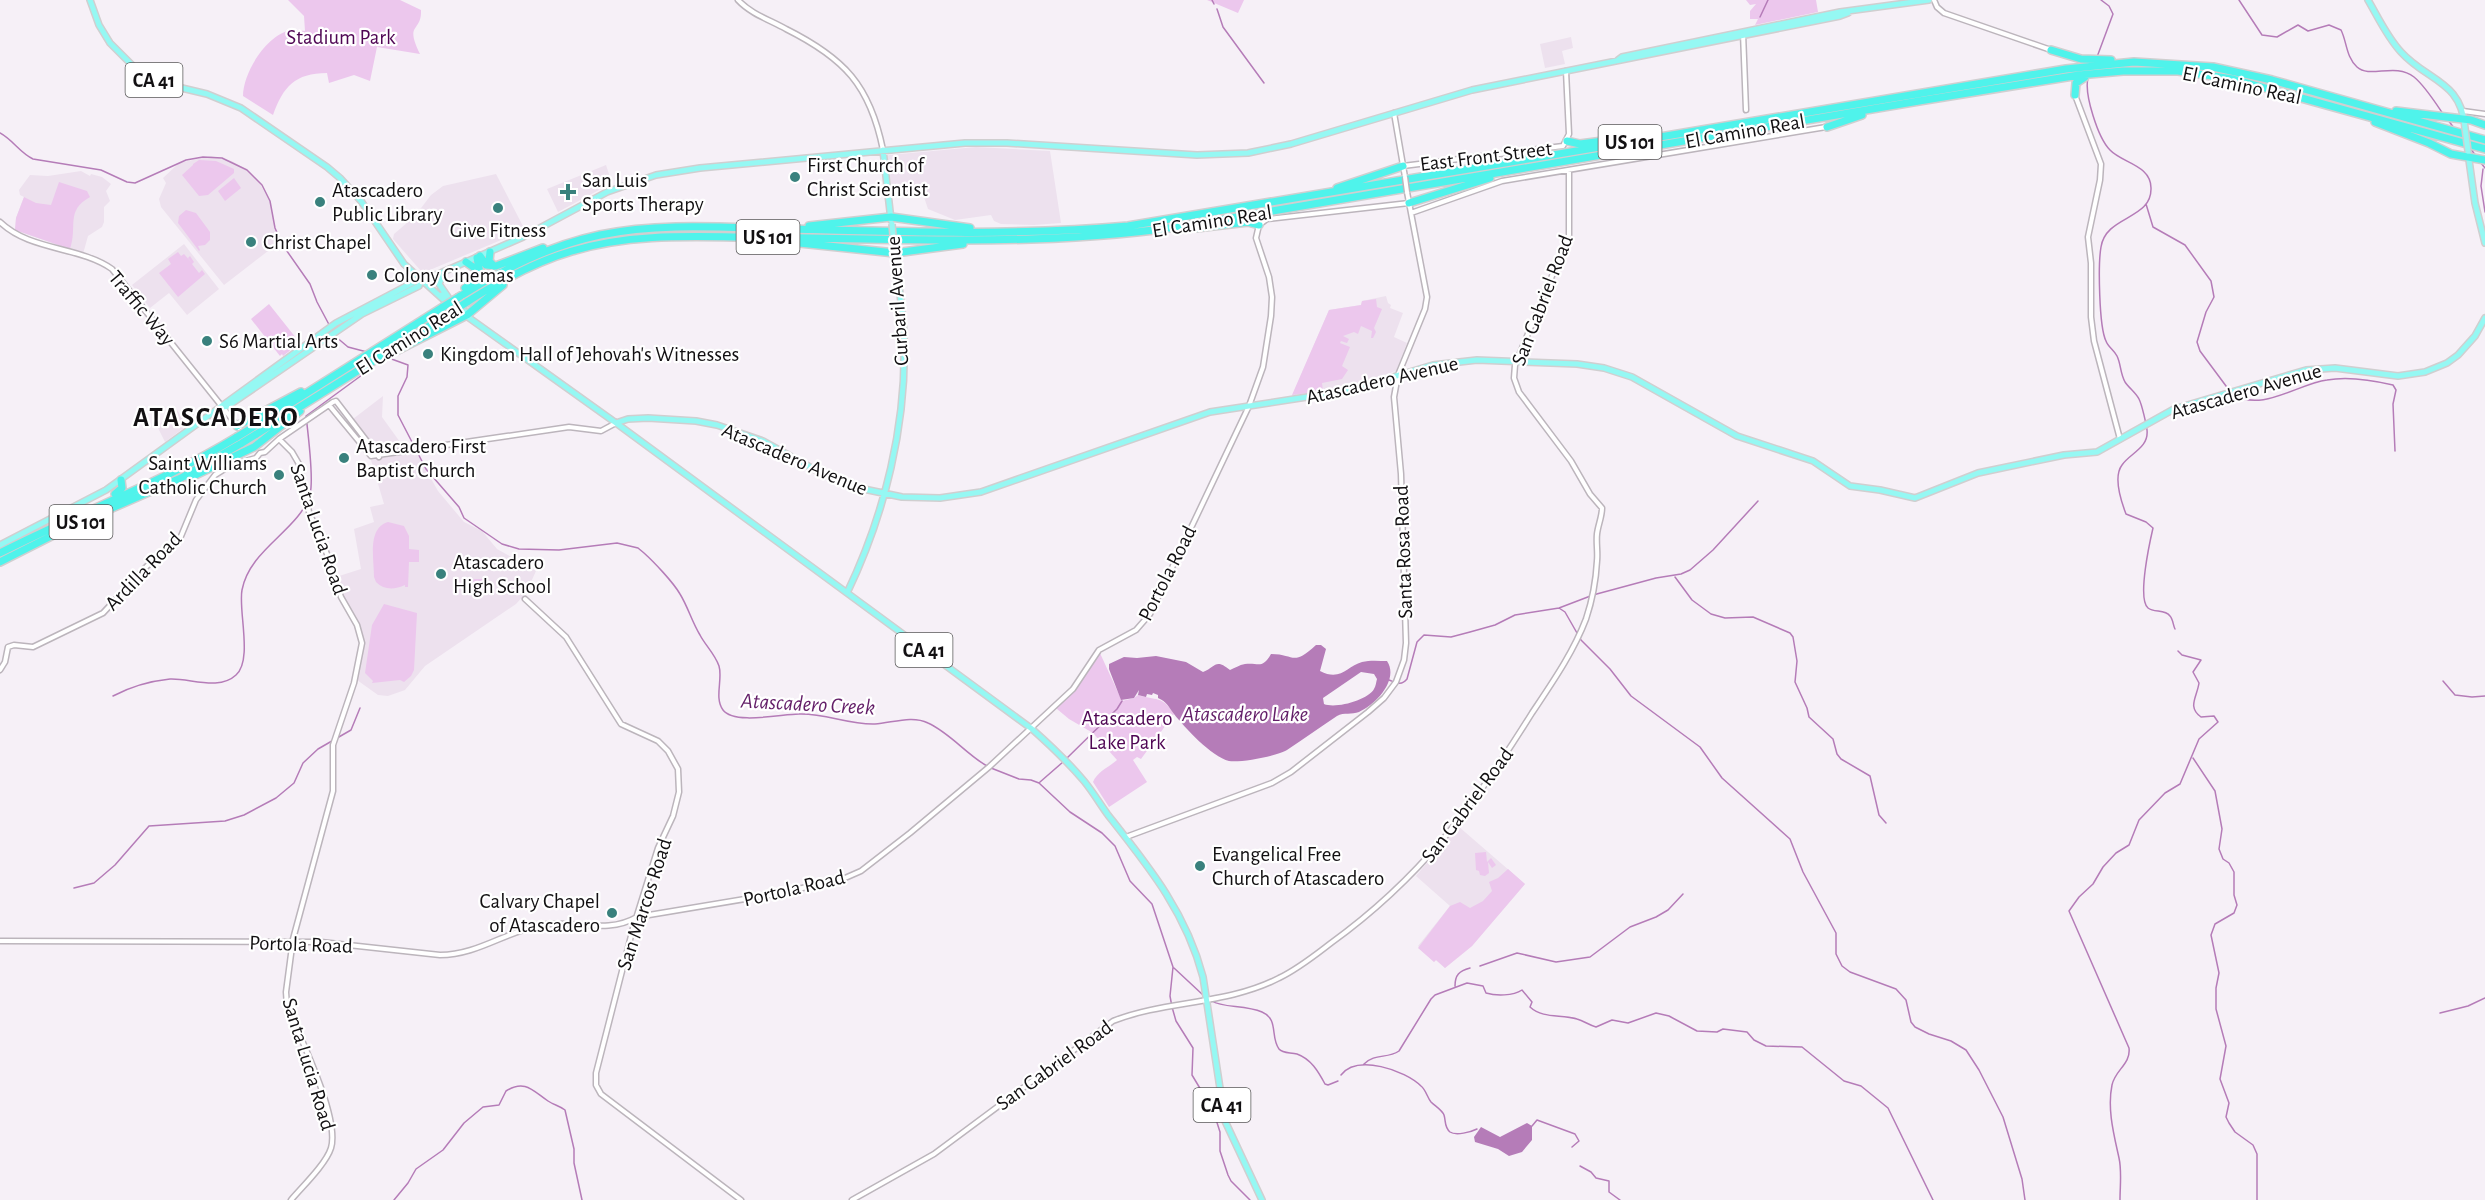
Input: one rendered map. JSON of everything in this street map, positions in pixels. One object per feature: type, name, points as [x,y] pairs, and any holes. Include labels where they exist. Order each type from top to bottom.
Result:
[{"type":"highway","points":[[2051,50],[2080,59],[2134,62]]},
{"type":"highway","name":"El Camino Real","points":[[252,432],[333,376],[454,298],[516,264],[569,243],[611,233],[648,228],[1015,233],[1128,226],[2066,69],[2134,62],[2190,65],[2235,71],[2485,140]]},
{"type":"highway","points":[[2075,96],[2076,83],[2085,77],[2157,70]]},
{"type":"highway","name":"El Camino Real","points":[[0,553],[176,472],[239,440],[316,397],[466,302],[527,268],[570,251],[624,239],[666,236],[979,241],[1066,239],[1164,229],[1919,101],[2085,75],[2157,70],[2233,79],[2485,149]]},
{"type":"highway","points":[[2329,96],[2465,124],[2485,125]]},
{"type":"highway","points":[[1827,127],[1853,117],[1919,101]]},
{"type":"highway","points":[[2351,111],[2451,154],[2468,154],[2485,160]]},
{"type":"highway","points":[[1567,141],[1581,144],[1684,132]]},
{"type":"highway","points":[[1284,201],[1358,182],[1403,166]]},
{"type":"highway","points":[[1409,203],[1506,172]]},
{"type":"highway","points":[[766,229],[891,220],[1015,233]]},
{"type":"highway","points":[[1164,229],[1204,228],[1248,222],[1259,225]]},
{"type":"highway","points":[[746,237],[895,250],[979,241]]},
{"type":"highway","points":[[479,257],[486,264],[494,266],[537,249],[569,243]]},
{"type":"highway","points":[[490,252],[489,261],[494,266]]},
{"type":"highway","points":[[454,298],[478,278],[481,269],[479,257]]},
{"type":"highway","points":[[466,262],[476,269],[478,278]]},
{"type":"highway","points":[[382,357],[467,315],[498,288],[527,268]]},
{"type":"highway","points":[[237,426],[333,376]]},
{"type":"highway","points":[[164,486],[193,477],[257,450],[316,397]]},
{"type":"highway","name":"El Camino Real","points":[[0,562],[73,525],[209,464],[239,440]]},
{"type":"highway","points":[[98,506],[104,500],[120,492],[123,486],[121,480]]},
{"type":"main road","name":"CA 41","points":[[90,0],[99,25],[123,59],[139,71],[165,84],[224,100],[254,115],[346,183],[401,260],[421,281],[440,294],[454,298],[467,315]]},
{"type":"main road","name":"El Camino Real","points":[[0,545],[95,497],[121,480],[330,327],[416,280],[421,281],[479,257],[541,228],[600,195],[656,175],[710,166],[984,142],[1189,155],[1227,155],[1291,144],[1462,92],[1618,60],[1623,57],[1848,13],[1929,0]]},
{"type":"main road","points":[[2368,0],[2398,49],[2416,66],[2448,87],[2463,111],[2475,203],[2485,243]]},
{"type":"main road","name":"Curbaril Avenue","points":[[847,593],[866,552],[884,495],[897,430],[903,363],[903,326],[883,150]]},
{"type":"main road","points":[[444,272],[439,284],[454,298]]},
{"type":"main road","name":"El Camino Real","points":[[223,407],[228,406],[322,339],[369,310],[419,286],[421,281]]},
{"type":"main road","name":"CA 41","points":[[440,294],[444,300],[616,423],[1032,729],[1085,782],[1182,919],[1198,957],[1225,1121],[1262,1200]]},
{"type":"main road","name":"Atascadero Avenue","points":[[616,423],[628,419],[648,418],[696,421],[717,425],[763,441],[836,481],[884,495],[921,499],[981,492],[1201,415],[1346,391],[1450,362],[1517,362],[1590,366],[1623,373],[1737,436],[1817,463],[1847,485],[1880,490],[1907,498],[1928,494],[1993,469],[2064,455],[2093,453],[2121,440],[2153,419],[2174,409],[2306,370],[2335,368],[2398,376],[2434,369],[2447,363],[2464,350],[2485,318]]},
{"type":"street","name":"Curbaril Avenue","points":[[738,0],[753,12],[820,47],[844,66],[857,81],[870,103],[883,150]]},
{"type":"street","points":[[1934,0],[1937,7],[1944,13],[2051,50]]},
{"type":"street","points":[[1743,34],[1746,110]]},
{"type":"street","points":[[1566,70],[1567,141]]},
{"type":"street","points":[[2075,96],[2101,164],[2100,180],[2088,237],[2091,262],[2091,316],[2094,341],[2121,440]]},
{"type":"street","points":[[2463,111],[2485,114]]},
{"type":"street","name":"Santa Rosa Road","points":[[1126,837],[1272,783],[1291,772],[1368,712],[1384,698],[1396,682],[1404,660],[1406,643],[1401,476],[1395,408],[1398,375],[1425,309],[1427,297],[1426,278],[1409,203],[1394,112]]},
{"type":"street","points":[[1411,213],[1502,181],[1827,127]]},
{"type":"street","name":"East Front Street","points":[[1403,166],[1559,148],[1567,141]]},
{"type":"street","name":"San Gabriel Road","points":[[852,1200],[934,1154],[1103,1026],[1131,1014],[1260,987],[1297,968],[1356,925],[1412,875],[1457,823],[1485,786],[1579,635],[1594,586],[1597,535],[1602,508],[1590,494],[1571,461],[1517,390],[1514,375],[1517,362],[1569,235],[1569,170]]},
{"type":"street","points":[[1259,225],[1267,219],[1409,203]]},
{"type":"street","name":"Traffic Way","points":[[0,222],[21,236],[96,261],[112,269],[257,450]]},
{"type":"street","name":"Portola Road","points":[[0,940],[334,943],[443,956],[478,950],[540,925],[569,923],[609,927],[637,917],[781,893],[856,873],[929,818],[1032,729],[1078,684],[1099,650],[1136,630],[1150,614],[1249,406],[1263,368],[1272,306],[1269,277],[1256,238],[1259,225]]},
{"type":"street","points":[[336,401],[379,457],[367,453],[329,405],[336,401]]},
{"type":"street","name":"Ardilla Road","points":[[0,670],[4,664],[8,646],[33,647],[96,618],[106,610],[151,562],[179,541],[196,500],[215,475],[231,465],[256,458],[257,450],[265,452],[279,439],[329,405]]},
{"type":"street","name":"Atascadero Avenue","points":[[379,457],[569,427],[601,431],[616,423]]},
{"type":"street","name":"Santa Lucia Road","points":[[279,439],[292,452],[298,464],[309,512],[327,554],[341,597],[357,625],[362,643],[354,683],[333,745],[333,790],[292,942],[287,1003],[326,1102],[332,1138],[328,1154],[291,1200]]},
{"type":"street","name":"San Marcos Road","points":[[525,599],[566,637],[621,724],[658,741],[676,764],[679,780],[677,802],[667,833],[658,848],[637,917],[596,1073],[597,1088],[741,1200]]},
{"type":"shaded area","points":[[1571,37],[1573,48],[1562,51],[1565,64],[1545,68],[1540,44]]},
{"type":"shaded area","points":[[976,147],[1050,151],[1061,223],[1001,224],[994,221],[991,215],[955,220],[928,209],[923,194],[919,192],[893,195],[887,156]]},
{"type":"shaded area","points":[[211,156],[232,161],[257,179],[270,201],[275,228],[281,241],[224,285],[161,207],[159,199],[166,183],[163,178],[179,163]]},
{"type":"shaded area","points":[[606,165],[612,183],[558,212],[547,189]]},
{"type":"shaded area","points":[[81,171],[90,176],[91,174],[102,177],[111,184],[106,191],[110,201],[104,207],[102,227],[88,236],[83,254],[15,230],[16,218],[24,197],[20,195],[19,190],[30,175],[48,176]]},
{"type":"shaded area","points":[[496,174],[525,230],[425,272],[421,271],[393,239],[394,234],[415,216],[431,195],[443,186]]},
{"type":"shaded area","points":[[184,244],[219,289],[187,315],[169,293],[150,308],[132,285]]},
{"type":"shaded area","points":[[1386,296],[1391,305],[1390,308],[1403,313],[1394,337],[1407,343],[1396,371],[1346,388],[1292,396],[1329,310],[1361,305],[1362,301]]},
{"type":"shaded area","points":[[383,396],[382,417],[405,449],[379,452],[353,419]]},
{"type":"shaded area","points":[[177,410],[188,425],[165,442],[157,426]]},
{"type":"shaded area","name":"Atascadero High School","points":[[416,452],[438,491],[464,522],[482,531],[497,549],[536,571],[526,593],[516,604],[425,666],[405,690],[388,696],[378,695],[357,680],[364,641],[336,577],[361,569],[354,529],[374,522],[370,507],[384,504],[371,460]]},
{"type":"shaded area","points":[[1458,826],[1525,884],[1472,946],[1445,968],[1436,960],[1434,962],[1418,946],[1450,906],[1416,876]]},
{"type":"green space","name":"Stadium Park","points":[[288,0],[400,0],[421,10],[421,17],[414,32],[415,44],[420,54],[377,47],[370,81],[354,75],[329,83],[327,73],[298,79],[286,89],[273,115],[243,96],[244,87],[258,56],[273,39],[291,30],[305,31],[304,16]]},
{"type":"green space","points":[[1207,0],[1244,0],[1238,13]]},
{"type":"green space","points":[[1746,0],[1816,0],[1818,12],[1755,25],[1758,19],[1750,19],[1750,11],[1756,4],[1750,5]]},
{"type":"green space","points":[[199,160],[216,161],[234,169],[234,173],[208,195],[199,196],[182,175]]},
{"type":"green space","points":[[234,178],[241,188],[225,201],[218,191]]},
{"type":"green space","points":[[59,182],[87,191],[90,197],[77,208],[70,249],[15,230],[16,218],[24,197],[36,203],[51,205]]},
{"type":"green space","points":[[186,210],[196,213],[210,232],[210,240],[205,245],[198,246],[199,251],[178,223],[179,216]]},
{"type":"green space","points":[[178,252],[181,256],[184,254],[192,263],[188,258],[190,256],[194,262],[192,264],[199,273],[202,270],[205,274],[178,297],[159,273],[171,264],[168,259]]},
{"type":"green space","points":[[1376,299],[1377,307],[1382,309],[1374,328],[1376,332],[1373,338],[1371,338],[1372,331],[1361,326],[1358,334],[1354,332],[1343,336],[1349,339],[1347,343],[1341,341],[1340,343],[1350,347],[1342,366],[1348,370],[1342,379],[1322,383],[1323,391],[1292,395],[1329,310],[1361,305],[1362,301]]},
{"type":"green space","points":[[269,304],[300,343],[283,356],[282,354],[280,356],[251,319]]},
{"type":"green space","points":[[388,522],[404,526],[409,536],[409,549],[419,550],[419,562],[409,562],[408,587],[405,585],[386,588],[379,585],[374,577],[374,537],[381,525]]},
{"type":"green space","points":[[474,579],[483,579],[491,590],[486,593],[460,582],[473,582]]},
{"type":"green space","points":[[384,604],[417,613],[414,670],[404,682],[400,680],[372,683],[373,681],[365,673],[372,625]]},
{"type":"green space","name":"Atascadero Lake Park","points":[[1099,651],[1122,701],[1138,695],[1162,701],[1174,714],[1141,759],[1137,757],[1133,760],[1147,782],[1109,807],[1093,782],[1100,772],[1117,760],[1093,733],[1057,709],[1053,709],[1079,683]]},
{"type":"green space","points":[[1486,852],[1487,862],[1491,858],[1496,865],[1492,868],[1488,862],[1489,873],[1485,876],[1480,875],[1476,870],[1475,853]]},
{"type":"green space","points":[[1508,869],[1525,884],[1472,946],[1445,968],[1418,948],[1450,906],[1460,902],[1470,908],[1483,901],[1492,891],[1489,882]]},
{"type":"water","name":"Atascadero Lake","points":[[1316,645],[1321,645],[1326,649],[1320,671],[1333,675],[1362,662],[1387,661],[1390,668],[1388,683],[1373,703],[1359,712],[1337,716],[1287,750],[1267,757],[1241,761],[1229,761],[1207,748],[1158,698],[1158,695],[1147,694],[1146,697],[1138,695],[1139,690],[1134,698],[1121,700],[1109,669],[1109,664],[1124,657],[1156,656],[1186,662],[1203,672],[1218,664],[1230,670],[1245,664],[1262,664],[1271,654],[1298,658]],"holes":[[[1361,672],[1374,674],[1377,679],[1375,687],[1365,697],[1344,704],[1324,704],[1323,698]]]},
{"type":"water","points":[[1527,1123],[1532,1126],[1532,1140],[1522,1152],[1509,1156],[1498,1149],[1475,1142],[1474,1137],[1481,1127],[1500,1137]]},
{"type":"waterway","points":[[1212,0],[1214,4]]},
{"type":"waterway","points":[[1760,17],[1768,0]]},
{"type":"waterway","points":[[2097,57],[2113,14],[2109,6],[2101,0]]},
{"type":"waterway","points":[[2239,0],[2262,35],[2277,37],[2298,25],[2308,31],[2329,25],[2341,30],[2349,54],[2357,67],[2369,72],[2391,70],[2407,73],[2430,94],[2443,114]]},
{"type":"waterway","points":[[1217,9],[1223,27],[1264,83]]},
{"type":"waterway","points":[[2088,78],[2090,105],[2105,144],[2115,154],[2141,169],[2150,180],[2149,198],[2144,206],[2111,229],[2105,237],[2100,255],[2100,295],[2106,341],[2117,356],[2125,382],[2139,399],[2147,430],[2142,446],[2125,461],[2119,470],[2120,496],[2126,514],[2146,522],[2153,528],[2145,570],[2145,603],[2150,609],[2168,614],[2175,629]]},
{"type":"waterway","points":[[2448,120],[2454,128]]},
{"type":"waterway","name":"Atascadero Creek","points":[[0,133],[33,159],[101,170],[127,182],[135,183],[186,160],[203,157],[222,158],[247,170],[262,185],[270,201],[275,228],[282,244],[310,284],[333,332]]},
{"type":"waterway","points":[[2470,148],[2476,156]]},
{"type":"waterway","points":[[2481,163],[2485,168]]},
{"type":"waterway","points":[[2483,169],[2481,186],[2485,212]]},
{"type":"waterway","points":[[2146,204],[2153,227],[2185,245],[2211,281],[2214,297],[2206,312],[2197,342],[2200,351],[2229,390]]},
{"type":"waterway","name":"Atascadero Creek","points":[[335,336],[348,347],[367,352]]},
{"type":"waterway","name":"Atascadero Creek","points":[[386,357],[408,365],[407,377],[398,396],[398,415],[426,469],[459,507],[464,518],[502,544],[519,549],[559,550],[617,543],[638,548],[677,589],[697,630],[715,658],[720,671],[719,700],[723,710],[737,717],[747,718],[809,714],[865,724],[922,721],[944,732],[987,766]]},
{"type":"waterway","points":[[113,696],[133,687],[163,680],[178,679],[213,683],[229,680],[236,675],[244,658],[241,599],[247,575],[264,551],[305,507],[310,494],[311,468],[306,416],[362,375]]},
{"type":"waterway","points":[[2232,394],[2243,399],[2267,399],[2316,383],[2343,378],[2393,385],[2396,390],[2393,404],[2395,451]]},
{"type":"waterway","points":[[1389,680],[1401,683],[1407,679],[1417,642],[1424,635],[1451,637],[1495,625],[1515,615],[1559,608],[1593,595],[1690,570],[1713,550],[1758,501]]},
{"type":"waterway","points":[[1675,577],[1692,600],[1711,614],[1725,618],[1753,617],[1790,633],[1793,637],[1797,661],[1795,682],[1809,717],[1833,739],[1837,754],[1841,759],[1870,776],[1879,815],[1886,823]]},
{"type":"waterway","points":[[1559,608],[1565,612],[1581,640],[1610,669],[1631,696],[1700,747],[1722,778],[1790,839],[1803,872],[1836,933],[1836,954],[1842,966],[1850,972],[1896,989],[1906,1000],[1911,1022],[1915,1027],[1951,1041],[1966,1050],[2003,1117],[2022,1179],[2025,1200]]},
{"type":"waterway","points":[[2120,1200],[2119,1158],[2110,1103],[2112,1085],[2128,1058],[2129,1048],[2069,911],[2079,897],[2093,884],[2103,867],[2116,853],[2129,845],[2139,820],[2165,793],[2180,784],[2199,739],[2218,722],[2214,716],[2201,717],[2194,709],[2199,683],[2193,672],[2201,660],[2182,655],[2178,651]]},
{"type":"waterway","points":[[2443,681],[2455,695],[2485,696]]},
{"type":"waterway","points":[[1067,758],[1117,709],[1122,701]]},
{"type":"waterway","points":[[74,888],[94,883],[115,865],[149,826],[225,821],[244,815],[276,798],[294,783],[303,763],[318,749],[351,730],[360,708]]},
{"type":"waterway","points":[[2193,758],[2215,791],[2222,829],[2219,849],[2223,859],[2229,863],[2234,872],[2234,895],[2237,905],[2234,913],[2215,924],[2211,935],[2219,973],[2216,1009],[2226,1046],[2220,1079],[2229,1103],[2226,1117],[2235,1132],[2253,1145],[2257,1154],[2257,1200]]},
{"type":"waterway","points":[[1040,782],[1063,762]]},
{"type":"waterway","name":"Atascadero Creek","points":[[991,768],[1019,779],[1039,783],[1070,812],[1102,833],[1115,846],[1130,881],[1152,904],[1173,967],[1170,996],[1172,1007],[1176,1021],[1193,1048],[1192,1075],[1213,1110],[1220,1132],[1220,1151],[1228,1175],[1250,1200]]},
{"type":"waterway","points":[[1480,966],[1517,953],[1556,962],[1590,957],[1630,927],[1668,910],[1683,894]]},
{"type":"waterway","points":[[1174,968],[1203,995]]},
{"type":"waterway","points":[[1455,986],[1458,974],[1470,968]]},
{"type":"waterway","points":[[1364,1064],[1372,1058],[1399,1051],[1431,999],[1435,995],[1467,983],[1483,986],[1486,993],[1495,995],[1522,990],[1532,1002],[1530,1007],[1535,1011],[1546,1015],[1577,1019],[1596,1027],[1612,1020],[1628,1023],[1656,1013],[1669,1016],[1697,1031],[1717,1032],[1723,1029],[1747,1032],[1754,1040],[1766,1046],[1802,1047],[1844,1081],[1861,1086],[1888,1108],[1933,1200]]},
{"type":"waterway","points":[[2440,1013],[2468,1006],[2485,998]]},
{"type":"waterway","points":[[1212,1001],[1222,1005],[1255,1010],[1267,1015],[1271,1019],[1276,1044],[1281,1051],[1297,1054],[1306,1059],[1317,1070],[1325,1084],[1338,1081]]},
{"type":"waterway","points":[[1341,1075],[1348,1069],[1358,1066],[1369,1065],[1393,1070],[1414,1080],[1423,1088],[1431,1102],[1443,1113],[1450,1132],[1460,1134],[1477,1129]]},
{"type":"waterway","points":[[394,1200],[416,1169],[443,1150],[464,1123],[483,1107],[499,1105],[506,1091],[518,1086],[533,1090],[565,1110],[582,1200]]},
{"type":"waterway","points":[[1532,1126],[1537,1120],[1575,1134],[1579,1141],[1572,1147]]},
{"type":"waterway","points":[[1580,1166],[1596,1178],[1609,1181],[1609,1192],[1620,1200]]},
{"type":"place","name":"First Church of Christ Scientist","points":[[795,177]]},
{"type":"place","name":"San Luis Sports Therapy","points":[[568,192]]},
{"type":"place","name":"Atascadero Public Library","points":[[320,202]]},
{"type":"place","name":"Give Fitness","points":[[498,208]]},
{"type":"place","name":"Christ Chapel","points":[[251,242]]},
{"type":"place","name":"Colony Cinemas","points":[[372,275]]},
{"type":"place","name":"S6 Martial Arts","points":[[207,341]]},
{"type":"place","name":"Kingdom Hall of Jehovah's Witnesses","points":[[428,354]]},
{"type":"place","name":"Atascadero First Baptist Church","points":[[344,458]]},
{"type":"place","name":"Saint Williams Catholic Church","points":[[279,475]]},
{"type":"place","name":"Atascadero High School","points":[[441,574]]},
{"type":"place","name":"Evangelical Free Church of Atascadero","points":[[1200,866]]},
{"type":"place","name":"Calvary Chapel of Atascadero","points":[[612,913]]},
{"type":"district","name":"ATASCADERO","points":[[216,417]]}]
